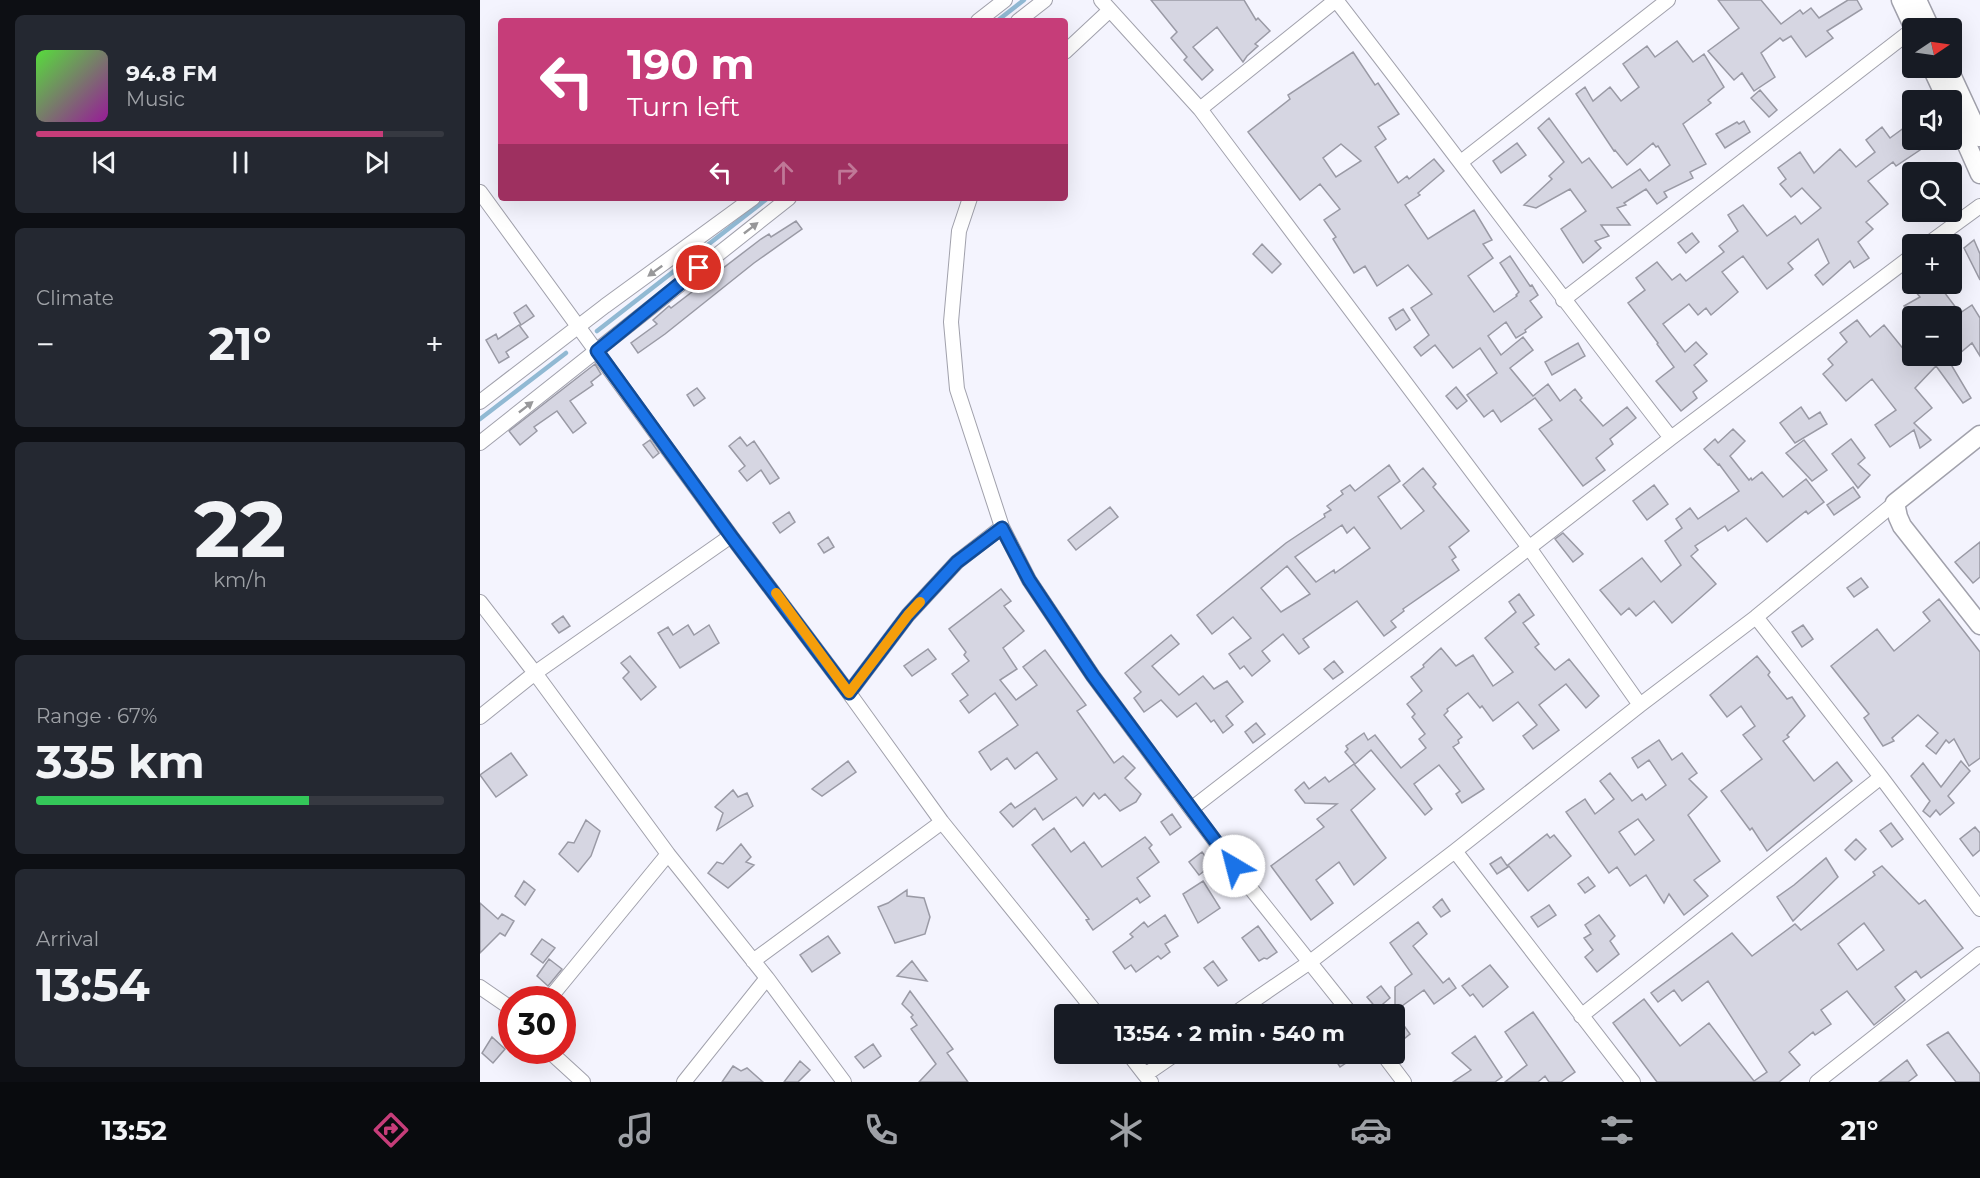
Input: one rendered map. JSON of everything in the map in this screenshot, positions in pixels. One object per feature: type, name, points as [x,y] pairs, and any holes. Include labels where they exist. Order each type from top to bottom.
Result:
[{"type":"street","points":[[982,18],[1005,0]]},
{"type":"street","points":[[1022,18],[1045,0]]},
{"type":"street","points":[[1200,109],[1336,0],[1461,162],[1563,300],[1671,438]]},
{"type":"street","points":[[1461,162],[1668,0]]},
{"type":"street","points":[[1901,0],[1908,18]]},
{"type":"street","points":[[1917,0],[1925,18]]},
{"type":"street","points":[[1068,48],[1105,5],[1200,109],[1530,549],[1640,705]]},
{"type":"street","points":[[1563,300],[1902,38]]},
{"type":"street","points":[[1953,78],[1980,137]]},
{"type":"street","points":[[1962,134],[1980,174]]},
{"type":"street","points":[[480,192],[942,822],[1089,1004]]},
{"type":"street","points":[[480,402],[605,306],[749,201]]},
{"type":"street","points":[[480,443],[785,201]]},
{"type":"street","points":[[969,201],[959,231],[951,322],[957,389],[1002,528],[1029,580],[1080,657],[1248,885],[1343,1004]]},
{"type":"street","points":[[1942,234],[1980,206]]},
{"type":"street","points":[[1191,809],[1671,438],[1902,264]]},
{"type":"street","points":[[1249,1004],[1310,962],[1756,617],[1980,435]]},
{"type":"street","points":[[1895,503],[1902,526],[1980,625]]},
{"type":"street","points":[[849,693],[908,615],[957,562],[1002,528]]},
{"type":"street","points":[[480,717],[535,673],[731,536]]},
{"type":"street","points":[[480,602],[668,854],[767,978],[844,1082]]},
{"type":"street","points":[[1756,617],[1980,909]]},
{"type":"street","points":[[1581,1016],[1881,777]]},
{"type":"street","points":[[753,961],[942,822]]},
{"type":"street","points":[[1455,851],[1633,1082]]},
{"type":"street","points":[[560,986],[668,854]]},
{"type":"street","points":[[1817,1082],[1980,954]]},
{"type":"street","points":[[684,1082],[767,978]]},
{"type":"street","points":[[480,987],[498,999]]},
{"type":"street","points":[[563,1064],[583,1082]]},
{"type":"street","points":[[1137,1064],[1148,1078],[1164,1064]]},
{"type":"street","points":[[1390,1064],[1404,1082]]},
{"type":"building","points":[[1151,0],[1244,0],[1256,20],[1258,18],[1270,31],[1255,44],[1258,46],[1243,62],[1217,27],[1193,47],[1213,70],[1202,80],[1184,60],[1187,57],[1171,38],[1177,32]]},
{"type":"building","points":[[1718,0],[1761,0],[1781,24],[1800,10],[1803,14],[1811,8],[1819,18],[1848,0],[1857,0],[1862,9],[1827,31],[1833,38],[1806,57],[1791,36],[1783,41],[1780,38],[1761,53],[1775,77],[1754,91],[1742,73],[1734,80],[1708,51],[1739,28]]},
{"type":"building","points":[[1677,41],[1693,62],[1704,54],[1724,87],[1708,100],[1711,103],[1683,124],[1706,164],[1690,172],[1693,178],[1664,192],[1667,197],[1657,204],[1646,189],[1624,203],[1626,205],[1617,208],[1630,225],[1601,225],[1609,236],[1595,241],[1601,248],[1583,263],[1561,229],[1586,211],[1570,189],[1536,208],[1524,205],[1552,179],[1549,176],[1564,162],[1538,128],[1549,118],[1582,163],[1589,158],[1612,188],[1640,169],[1649,181],[1670,165],[1658,146],[1656,147],[1653,143],[1627,165],[1614,151],[1576,94],[1585,87],[1593,101],[1610,87],[1621,101],[1639,87],[1623,64],[1647,46],[1655,57]]},
{"type":"building","points":[[1353,52],[1375,85],[1378,83],[1399,114],[1378,127],[1386,139],[1375,147],[1398,183],[1407,176],[1409,179],[1434,159],[1444,171],[1418,193],[1420,195],[1405,205],[1428,239],[1474,210],[1492,240],[1483,244],[1493,258],[1468,276],[1494,312],[1517,296],[1519,292],[1500,263],[1510,256],[1538,295],[1530,301],[1542,317],[1525,330],[1526,332],[1516,338],[1506,322],[1488,336],[1501,355],[1523,337],[1533,350],[1510,368],[1533,396],[1548,384],[1560,401],[1575,389],[1582,398],[1580,400],[1603,426],[1627,407],[1636,418],[1610,439],[1613,444],[1596,458],[1605,470],[1583,486],[1539,429],[1552,420],[1535,398],[1501,422],[1493,410],[1484,417],[1467,395],[1497,373],[1480,348],[1453,368],[1435,345],[1421,356],[1414,347],[1429,335],[1411,308],[1432,294],[1408,265],[1377,286],[1365,266],[1354,273],[1333,239],[1336,237],[1324,220],[1340,209],[1320,184],[1300,200],[1248,132],[1290,99],[1288,95]],"holes":[[[1341,144],[1361,161],[1336,177],[1323,158]]]},
{"type":"building","points":[[1760,90],[1777,110],[1769,117],[1751,98]]},
{"type":"building","points":[[1744,121],[1750,132],[1725,148],[1716,134],[1737,122],[1739,124]]},
{"type":"building","points":[[1882,127],[1890,138],[1902,129],[1902,150],[1920,150],[1896,166],[1893,162],[1868,181],[1888,204],[1866,222],[1873,229],[1858,242],[1869,258],[1854,268],[1850,261],[1823,285],[1815,275],[1829,263],[1818,239],[1788,263],[1793,269],[1767,289],[1743,256],[1722,272],[1738,292],[1711,315],[1706,308],[1698,315],[1689,304],[1663,324],[1685,352],[1696,342],[1707,354],[1694,365],[1707,381],[1693,392],[1697,398],[1681,411],[1656,381],[1674,367],[1628,303],[1645,290],[1636,278],[1657,262],[1672,280],[1680,274],[1686,281],[1724,252],[1719,246],[1738,231],[1728,215],[1743,205],[1767,236],[1795,216],[1801,224],[1821,208],[1802,188],[1791,197],[1780,184],[1786,179],[1778,168],[1800,152],[1814,173],[1840,149],[1856,167],[1875,152],[1866,140]]},
{"type":"building","points":[[1517,143],[1526,155],[1501,173],[1493,161]]},
{"type":"building","points":[[796,221],[802,229],[754,263],[638,353],[631,343],[657,324],[653,320],[669,306],[671,308],[761,239],[769,234],[771,237]]},
{"type":"building","points":[[1692,233],[1699,242],[1686,253],[1678,243]]},
{"type":"building","points":[[1974,240],[1980,254],[1980,280],[1964,248]]},
{"type":"building","points":[[1262,244],[1281,264],[1272,273],[1253,254]]},
{"type":"building","points":[[1917,294],[1946,294],[1955,306],[1904,306],[1920,297]]},
{"type":"building","points":[[526,305],[534,316],[521,325],[514,313]]},
{"type":"building","points":[[1972,305],[1980,318],[1980,356],[1972,343],[1962,352],[1962,312]]},
{"type":"building","points":[[1403,309],[1410,320],[1396,330],[1389,318]]},
{"type":"building","points":[[1857,320],[1870,337],[1884,325],[1902,347],[1902,366],[1936,366],[1915,388],[1932,408],[1914,423],[1931,440],[1920,448],[1914,430],[1890,447],[1875,425],[1896,410],[1872,379],[1846,401],[1823,374],[1833,365],[1828,359],[1847,342],[1840,333]]},
{"type":"building","points":[[519,325],[528,337],[506,352],[509,357],[499,363],[486,340],[496,334],[498,339]]},
{"type":"building","points":[[1578,343],[1585,356],[1552,375],[1545,362]]},
{"type":"building","points":[[595,364],[601,374],[591,382],[593,385],[570,401],[586,423],[573,433],[557,411],[534,427],[537,431],[520,445],[509,431]]},
{"type":"building","points":[[1936,366],[1952,366],[1971,398],[1963,403]]},
{"type":"building","points":[[1456,387],[1467,401],[1457,409],[1446,396]]},
{"type":"building","points":[[697,388],[705,398],[694,406],[687,395]]},
{"type":"building","points":[[1801,407],[1809,419],[1820,412],[1827,424],[1795,443],[1780,423]]},
{"type":"building","points":[[1733,429],[1745,441],[1730,456],[1749,480],[1762,472],[1783,497],[1806,479],[1824,502],[1808,514],[1806,511],[1767,542],[1746,518],[1728,531],[1725,526],[1695,546],[1698,550],[1691,556],[1716,584],[1672,623],[1654,601],[1636,616],[1629,608],[1621,615],[1600,590],[1642,558],[1661,582],[1681,565],[1665,541],[1682,528],[1676,519],[1690,508],[1698,519],[1739,491],[1719,464],[1704,449],[1715,439],[1718,443]]},
{"type":"building","points":[[740,437],[747,446],[754,441],[779,478],[770,484],[761,470],[747,481],[739,471],[745,466],[729,446]]},
{"type":"building","points":[[1851,439],[1865,458],[1858,464],[1870,475],[1858,488],[1832,454]]},
{"type":"building","points":[[650,440],[659,453],[653,458],[643,445]]},
{"type":"building","points":[[1804,440],[1827,470],[1812,481],[1786,453]]},
{"type":"building","points":[[1389,465],[1400,481],[1378,497],[1401,529],[1424,511],[1403,485],[1423,468],[1436,484],[1433,487],[1469,531],[1449,547],[1456,557],[1452,560],[1459,570],[1403,609],[1404,611],[1391,621],[1396,627],[1384,636],[1357,601],[1303,639],[1309,647],[1299,654],[1283,634],[1262,651],[1270,661],[1252,676],[1244,666],[1240,669],[1229,654],[1251,638],[1233,617],[1212,634],[1197,615],[1286,543],[1325,517],[1324,514],[1331,510],[1327,506],[1343,494],[1341,491],[1350,485],[1355,491]],"holes":[[[1342,525],[1347,533],[1354,527],[1370,548],[1335,573],[1334,570],[1316,582],[1295,557]],[[1287,566],[1310,594],[1281,612],[1261,588]]]},
{"type":"building","points":[[1654,485],[1668,504],[1647,520],[1633,501]]},
{"type":"building","points":[[1853,487],[1860,497],[1834,515],[1827,505]]},
{"type":"building","points":[[1110,507],[1118,517],[1076,550],[1068,540]]},
{"type":"building","points":[[789,512],[795,522],[780,533],[773,523]]},
{"type":"building","points":[[1563,533],[1583,554],[1573,562],[1555,539]]},
{"type":"building","points":[[828,537],[834,547],[824,553],[818,544]]},
{"type":"building","points":[[1980,542],[1980,577],[1973,583],[1955,562]]},
{"type":"building","points":[[1861,578],[1868,587],[1854,597],[1847,588]]},
{"type":"building","points":[[1001,589],[1011,601],[1004,606],[1024,631],[1003,648],[1017,669],[1000,680],[1016,700],[1037,685],[1023,667],[1045,650],[1086,705],[1077,711],[1114,763],[1123,756],[1135,768],[1125,778],[1141,794],[1136,802],[1120,811],[1105,794],[1099,799],[1094,793],[1083,806],[1076,797],[1043,820],[1035,808],[1013,827],[1000,812],[1011,803],[1015,808],[1057,779],[1037,752],[1015,769],[1007,758],[991,770],[979,752],[1018,725],[995,693],[969,713],[960,701],[968,695],[952,674],[969,661],[964,655],[966,652],[949,629]]},
{"type":"building","points":[[1519,594],[1534,615],[1523,623],[1539,644],[1535,647],[1555,670],[1569,659],[1599,696],[1586,708],[1566,684],[1539,705],[1559,730],[1533,749],[1523,736],[1537,725],[1518,702],[1493,721],[1468,693],[1447,709],[1444,715],[1462,737],[1453,747],[1484,789],[1462,803],[1456,794],[1460,791],[1439,765],[1414,784],[1432,809],[1425,815],[1371,750],[1355,764],[1345,752],[1348,749],[1346,746],[1364,733],[1368,740],[1375,735],[1401,768],[1426,748],[1419,739],[1425,734],[1412,717],[1415,714],[1407,704],[1422,691],[1411,677],[1424,667],[1423,665],[1441,648],[1456,666],[1473,655],[1493,686],[1513,672],[1485,638],[1516,612],[1509,602]]},
{"type":"building","points":[[1939,599],[1980,652],[1980,758],[1969,766],[1954,739],[1949,743],[1946,740],[1936,754],[1926,746],[1938,733],[1918,715],[1892,738],[1894,741],[1883,746],[1864,718],[1869,714],[1831,666],[1877,629],[1894,651],[1930,621],[1923,612]]},
{"type":"building","points":[[563,616],[570,626],[559,633],[552,624]]},
{"type":"building","points":[[688,625],[694,635],[709,625],[719,643],[680,668],[658,633],[668,627],[673,635]]},
{"type":"building","points":[[1803,625],[1813,639],[1802,647],[1792,632]]},
{"type":"building","points":[[1171,635],[1179,644],[1152,666],[1179,695],[1203,676],[1214,689],[1227,681],[1243,702],[1226,716],[1233,725],[1223,733],[1214,720],[1211,722],[1196,703],[1177,717],[1161,700],[1144,712],[1134,698],[1141,692],[1125,673]]},
{"type":"building","points":[[928,649],[936,659],[912,676],[904,666]]},
{"type":"building","points":[[630,656],[656,687],[641,700],[623,678],[629,672],[621,663]]},
{"type":"building","points":[[1757,656],[1770,672],[1768,675],[1787,699],[1792,697],[1805,716],[1787,735],[1789,737],[1783,741],[1814,781],[1837,762],[1852,781],[1767,851],[1752,828],[1750,830],[1721,791],[1762,759],[1743,735],[1755,726],[1741,706],[1727,717],[1710,695]]},
{"type":"building","points":[[1334,661],[1343,672],[1333,679],[1324,669]]},
{"type":"building","points":[[1256,723],[1265,734],[1253,743],[1245,732]]},
{"type":"building","points":[[1659,740],[1672,760],[1682,753],[1697,773],[1689,779],[1707,797],[1688,815],[1720,861],[1694,880],[1708,896],[1684,915],[1669,894],[1664,903],[1646,875],[1630,886],[1617,867],[1609,873],[1566,812],[1585,799],[1595,814],[1614,799],[1600,781],[1610,773],[1632,801],[1642,794],[1646,800],[1666,785],[1649,760],[1638,768],[1632,758]],"holes":[[[1638,819],[1654,840],[1635,855],[1619,832]]]},
{"type":"building","points":[[511,753],[527,775],[496,797],[480,775]]},
{"type":"building","points":[[848,761],[856,772],[822,796],[812,789]]},
{"type":"building","points":[[1961,761],[1970,771],[1948,796],[1954,803],[1940,815],[1936,810],[1930,817],[1923,811],[1930,801],[1911,776],[1923,763],[1941,787]]},
{"type":"building","points":[[1354,764],[1375,789],[1351,810],[1386,858],[1354,885],[1339,862],[1316,880],[1333,903],[1311,920],[1271,866],[1324,827],[1317,819],[1337,804],[1305,803],[1295,790],[1304,782],[1309,789],[1325,777],[1329,782]]},
{"type":"building","points":[[733,790],[738,797],[747,793],[753,806],[717,830],[723,813],[715,807]]},
{"type":"building","points":[[1172,814],[1181,827],[1170,835],[1161,822]]},
{"type":"building","points":[[586,820],[600,831],[591,856],[578,872],[559,854],[568,842],[574,843]]},
{"type":"building","points":[[1891,823],[1903,839],[1892,847],[1880,831]]},
{"type":"building","points":[[1975,827],[1980,833],[1980,850],[1973,856],[1960,839]]},
{"type":"building","points":[[1054,828],[1071,852],[1084,842],[1102,867],[1145,837],[1152,845],[1149,848],[1159,862],[1137,878],[1150,896],[1140,903],[1137,898],[1093,930],[1086,920],[1089,919],[1032,845]]},
{"type":"building","points":[[1547,834],[1550,838],[1554,835],[1571,856],[1528,891],[1508,865]]},
{"type":"building","points":[[1856,839],[1866,849],[1855,860],[1845,850]]},
{"type":"building","points":[[741,844],[751,857],[746,862],[754,865],[728,888],[708,873],[717,862],[723,864]]},
{"type":"building","points":[[1202,852],[1212,865],[1199,875],[1189,862]]},
{"type":"building","points":[[1501,857],[1508,867],[1497,874],[1490,864]]},
{"type":"building","points":[[1826,858],[1838,877],[1793,921],[1777,897]]},
{"type":"building","points":[[1882,866],[1919,904],[1925,900],[1963,948],[1921,978],[1916,971],[1895,987],[1905,1000],[1874,1025],[1847,991],[1821,1010],[1831,1024],[1815,1035],[1813,1032],[1789,1052],[1800,1065],[1779,1082],[1657,1082],[1613,1023],[1644,999],[1680,1046],[1709,1023],[1754,1081],[1767,1072],[1708,981],[1682,1001],[1674,990],[1658,1002],[1651,993],[1732,933],[1752,956],[1795,924],[1801,930],[1875,875],[1873,872]],"holes":[[[1864,923],[1884,950],[1857,970],[1838,944]]]},
{"type":"building","points":[[1588,877],[1595,886],[1585,893],[1578,884]]},
{"type":"building","points":[[524,881],[535,890],[525,905],[515,896]]},
{"type":"building","points":[[1203,881],[1220,908],[1198,923],[1183,894]]},
{"type":"building","points":[[907,890],[907,896],[924,898],[930,917],[925,934],[895,943],[878,907]]},
{"type":"building","points":[[1442,899],[1450,911],[1441,917],[1433,907]]},
{"type":"building","points":[[480,903],[498,919],[502,914],[514,921],[505,936],[500,933],[480,953]]},
{"type":"building","points":[[1549,905],[1556,915],[1538,927],[1531,917]]},
{"type":"building","points":[[1165,915],[1178,936],[1165,944],[1170,952],[1161,959],[1158,956],[1136,972],[1131,965],[1125,969],[1113,952],[1133,937],[1130,934],[1144,922],[1148,927]]},
{"type":"building","points":[[1599,915],[1615,936],[1610,941],[1619,954],[1597,972],[1585,957],[1593,950],[1584,938],[1591,934],[1585,925]]},
{"type":"building","points":[[1418,922],[1427,934],[1413,946],[1443,983],[1449,978],[1456,988],[1434,1004],[1424,990],[1405,1004],[1395,1004],[1395,987],[1412,974],[1390,943]]},
{"type":"building","points":[[1258,926],[1277,952],[1259,961],[1242,938]]},
{"type":"building","points":[[828,936],[840,953],[812,972],[800,955]]},
{"type":"building","points":[[542,939],[555,948],[543,963],[531,954]]},
{"type":"building","points":[[549,959],[562,969],[548,986],[537,976]]},
{"type":"building","points":[[912,961],[927,981],[897,976]]},
{"type":"building","points":[[1213,961],[1227,980],[1218,986],[1204,968]]},
{"type":"building","points":[[1490,965],[1508,987],[1483,1007],[1473,994],[1470,996],[1462,986]]},
{"type":"building","points":[[1381,986],[1390,998],[1383,1004],[1373,1004],[1367,997]]},
{"type":"building","points":[[910,991],[953,1049],[947,1053],[968,1082],[919,1082],[936,1064],[911,1029],[917,1025],[911,1017],[913,1015],[902,1004]]},
{"type":"building","points":[[1533,1012],[1575,1072],[1561,1082],[1549,1082],[1545,1076],[1538,1082],[1505,1082],[1527,1065],[1505,1032]]},
{"type":"building","points":[[1405,1027],[1410,1034],[1405,1038]]},
{"type":"building","points":[[1948,1032],[1980,1074],[1980,1082],[1956,1082],[1927,1045]]},
{"type":"building","points":[[1475,1036],[1502,1077],[1495,1082],[1453,1082],[1471,1070],[1452,1053]]},
{"type":"building","points":[[492,1037],[498,1043],[498,1057],[493,1063],[482,1053]]},
{"type":"building","points":[[873,1044],[881,1056],[864,1068],[855,1057]]},
{"type":"building","points":[[1907,1060],[1917,1075],[1908,1082],[1879,1082]]},
{"type":"building","points":[[800,1061],[810,1070],[798,1082],[784,1082]]},
{"type":"building","points":[[733,1066],[741,1071],[747,1068],[763,1082],[722,1082]]},
{"type":"waterway","points":[[1001,18],[1024,0]]},
{"type":"waterway","points":[[597,331],[764,201]]},
{"type":"waterway","points":[[480,419],[566,353]]},
{"type":"slow traffic","points":[[776,593],[849,693],[920,602]]},
{"type":"route","points":[[699,268],[597,351],[731,536],[849,693],[908,615],[957,562],[1002,528],[1029,580],[1093,676],[1234,866]]}]
